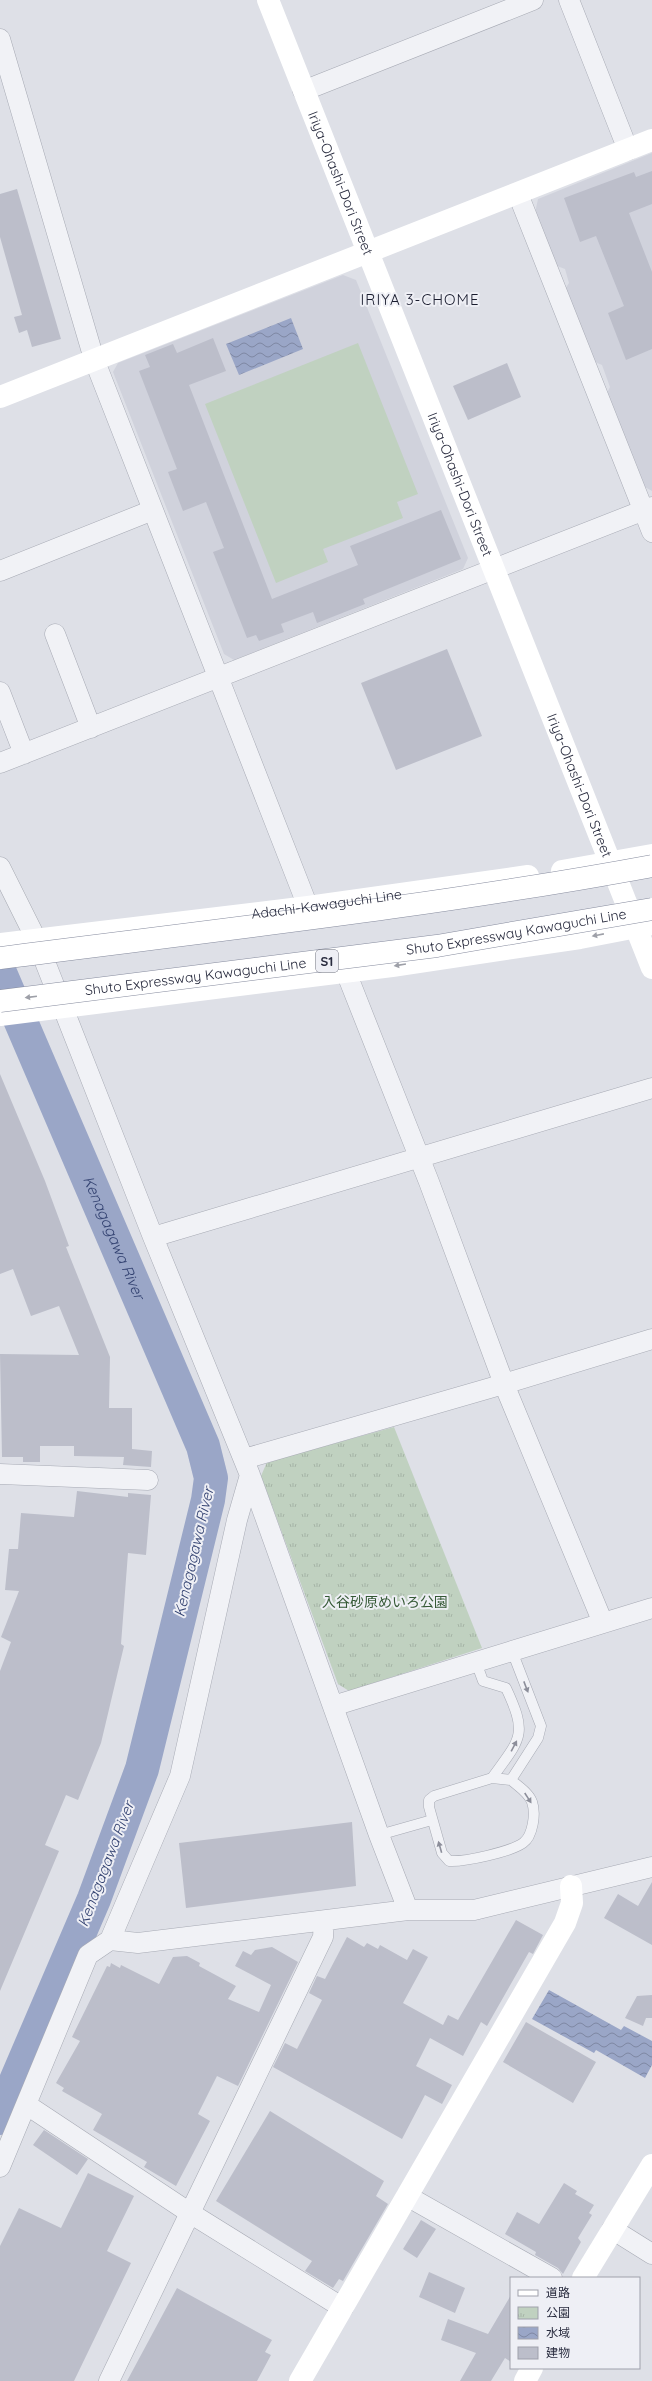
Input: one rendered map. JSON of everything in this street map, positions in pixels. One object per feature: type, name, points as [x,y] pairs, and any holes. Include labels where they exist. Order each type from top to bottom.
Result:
[{"type":"main road","name":"Iriya-Ohashi-Dori Street","points":[[268,0],[303,91],[369,251],[610,862],[644,926],[652,968]]},
{"type":"main road","points":[[0,397],[652,140]]},
{"type":"main road","name":"Adachi-Kawaguchi Line","points":[[0,944],[460,887],[652,855]]},
{"type":"main road","points":[[0,958],[378,910],[552,885],[652,866]]},
{"type":"main road","points":[[241,972],[449,936],[652,895]]},
{"type":"main road","name":"Shuto Expressway Kawaguchi Line","points":[[0,1001],[241,972],[437,946],[652,909]]},
{"type":"main road","points":[[0,1016],[346,972],[573,939],[644,926]]},
{"type":"main road","points":[[300,2381],[565,1923],[572,1903],[571,1886]]},
{"type":"main road","points":[[584,2277],[612,2228],[652,2165]]},
{"type":"main road","points":[[525,2381],[531,2369]]},
{"type":"street","points":[[303,91],[533,0]]},
{"type":"street","points":[[569,0],[628,150]]},
{"type":"street","points":[[0,39],[94,359],[308,907]]},
{"type":"street","points":[[518,194],[648,509],[652,532]]},
{"type":"street","points":[[0,763],[218,679],[648,509]]},
{"type":"street","points":[[0,571],[153,510]]},
{"type":"street","points":[[54,634],[91,728]]},
{"type":"street","points":[[0,692],[24,754]]},
{"type":"street","points":[[0,867],[36,939],[153,1237],[247,1467],[379,1835],[408,1910]]},
{"type":"street","points":[[346,972],[419,1157],[504,1384],[603,1623]]},
{"type":"street","points":[[153,1237],[652,1088]]},
{"type":"street","points":[[247,1467],[504,1384],[652,1339]]},
{"type":"street","points":[[110,1940],[180,1776],[247,1467]]},
{"type":"street","points":[[0,1474],[148,1480]]},
{"type":"street","points":[[333,1706],[652,1608]]},
{"type":"street","points":[[0,2167],[88,1955],[96,1947],[110,1940],[138,1943],[408,1910],[474,1910],[652,1867]]},
{"type":"street","points":[[109,2381],[323,1937],[324,1921]]},
{"type":"street","points":[[27,2105],[190,2213],[342,2308]]},
{"type":"street","points":[[407,2196],[550,2277]]},
{"type":"street","points":[[612,2228],[652,2254]]},
{"type":"lane","points":[[511,1780],[538,1738],[541,1726],[512,1651]]},
{"type":"lane","points":[[476,1662],[482,1681],[506,1688],[520,1724],[518,1738],[492,1778]]},
{"type":"lane","points":[[492,1778],[511,1780],[521,1788],[532,1803],[533,1827],[524,1843],[462,1862],[449,1861],[442,1853],[432,1820],[429,1800],[434,1796],[492,1778]]},
{"type":"lane","points":[[379,1835],[432,1820]]},
{"type":"shaded area","points":[[652,153],[652,491],[645,487],[607,393],[610,387],[602,365],[595,362],[565,289],[569,283],[565,269],[557,266],[535,213],[538,199]]},
{"type":"shaded area","points":[[343,275],[356,280],[468,558],[463,569],[234,660],[224,654],[113,372],[118,363]]},
{"type":"green space","points":[[358,343],[418,494],[397,502],[403,518],[323,549],[328,562],[276,583],[205,404]]},
{"type":"green space","name":"入谷砂原めいろ公園","points":[[394,1427],[482,1648],[349,1691],[338,1684],[261,1476],[267,1462]]},
{"type":"water","points":[[291,318],[303,349],[239,375],[226,344]]},
{"type":"water","points":[[549,1990],[621,2030],[624,2026],[652,2041],[652,2065],[645,2078],[596,2050],[594,2053],[532,2019]]},
{"type":"building","points":[[652,171],[652,204],[629,213],[652,272],[652,349],[626,360],[608,313],[624,306],[596,236],[580,242],[564,198],[634,172],[636,177]]},
{"type":"building","points":[[17,189],[61,339],[32,347],[27,330],[19,333],[14,317],[22,315],[0,237],[0,194]]},
{"type":"building","points":[[213,338],[226,371],[189,385],[272,599],[358,565],[350,546],[441,510],[461,559],[363,599],[365,604],[317,623],[313,612],[281,624],[284,632],[259,641],[256,635],[247,638],[213,552],[224,548],[206,502],[183,511],[168,472],[177,469],[139,371],[150,367],[145,355],[173,344],[177,353]]},
{"type":"building","points":[[507,363],[521,397],[468,420],[453,386]]},
{"type":"building","points":[[447,649],[482,736],[396,770],[361,683]]},
{"type":"building","points":[[0,1074],[45,1181],[69,1246],[66,1247],[110,1357],[109,1408],[132,1408],[132,1449],[152,1451],[151,1467],[123,1465],[124,1457],[74,1456],[74,1446],[40,1446],[40,1462],[23,1462],[23,1457],[2,1457],[0,1354],[79,1355],[59,1306],[31,1316],[13,1269],[0,1274]]},
{"type":"building","points":[[77,1491],[128,1497],[128,1493],[151,1495],[146,1555],[128,1553],[121,1644],[124,1646],[101,1743],[78,1800],[66,1795],[45,1845],[59,1851],[0,1991],[0,1671],[11,1642],[1,1637],[19,1591],[5,1590],[9,1549],[18,1549],[21,1513],[74,1517]]},
{"type":"building","points":[[352,1822],[356,1886],[186,1908],[179,1843]]},
{"type":"building","points":[[652,1882],[652,1945],[604,1918],[618,1894],[638,1906]]},
{"type":"building","points":[[516,1920],[543,1935],[533,1954],[529,1952],[487,2026],[481,2022],[463,2056],[430,2038],[416,2066],[452,2085],[442,2104],[425,2095],[402,2139],[273,2067],[285,2043],[297,2049],[322,2000],[309,1993],[317,1976],[325,1979],[347,1937],[364,1947],[367,1943],[378,1949],[380,1945],[407,1960],[413,1949],[428,1957],[403,2003],[443,2025],[448,2015],[458,2020]]},
{"type":"building","points":[[272,1947],[298,1962],[238,2086],[217,2076],[198,2114],[210,2121],[176,2186],[144,2167],[147,2162],[93,2130],[102,2114],[62,2091],[64,2088],[56,2083],[80,2041],[72,2037],[107,1966],[110,1967],[111,1963],[120,1968],[121,1965],[159,1984],[173,1957],[187,1956],[200,1963],[199,1966],[236,1986],[228,1999],[259,2012],[271,1985],[235,1966],[243,1951],[251,1955],[255,1950]]},
{"type":"building","points":[[652,1995],[652,2018],[646,2018],[643,2026],[625,2018],[637,1996]]},
{"type":"building","points":[[526,2022],[596,2062],[573,2103],[503,2062]]},
{"type":"building","points":[[270,2111],[384,2181],[376,2196],[388,2204],[343,2281],[339,2279],[333,2288],[305,2271],[312,2261],[216,2201]]},
{"type":"building","points":[[44,2130],[88,2159],[77,2175],[33,2145]]},
{"type":"building","points":[[88,2173],[134,2196],[107,2251],[131,2263],[74,2381],[0,2381],[0,2246],[19,2208],[61,2228]]},
{"type":"building","points":[[564,2183],[577,2191],[575,2194],[594,2205],[589,2213],[592,2215],[578,2238],[581,2242],[563,2274],[558,2268],[535,2255],[536,2252],[505,2234],[517,2212],[539,2224]]},
{"type":"building","points":[[421,2220],[436,2229],[417,2258],[403,2249]]},
{"type":"building","points":[[429,2272],[465,2288],[455,2313],[419,2297]]},
{"type":"building","points":[[177,2288],[272,2340],[265,2352],[271,2355],[257,2381],[127,2381]]},
{"type":"building","points":[[510,2297],[510,2361],[505,2358],[491,2381],[460,2381],[476,2353],[441,2340],[448,2319],[488,2334]]},
{"type":"waterway","name":"Kenagagawa River","points":[[0,973],[203,1446],[211,1478],[208,1500],[142,1769],[94,1899],[0,2118]]},
{"type":"district","name":"IRIYA 3-CHOME","points":[[420,300]]}]
